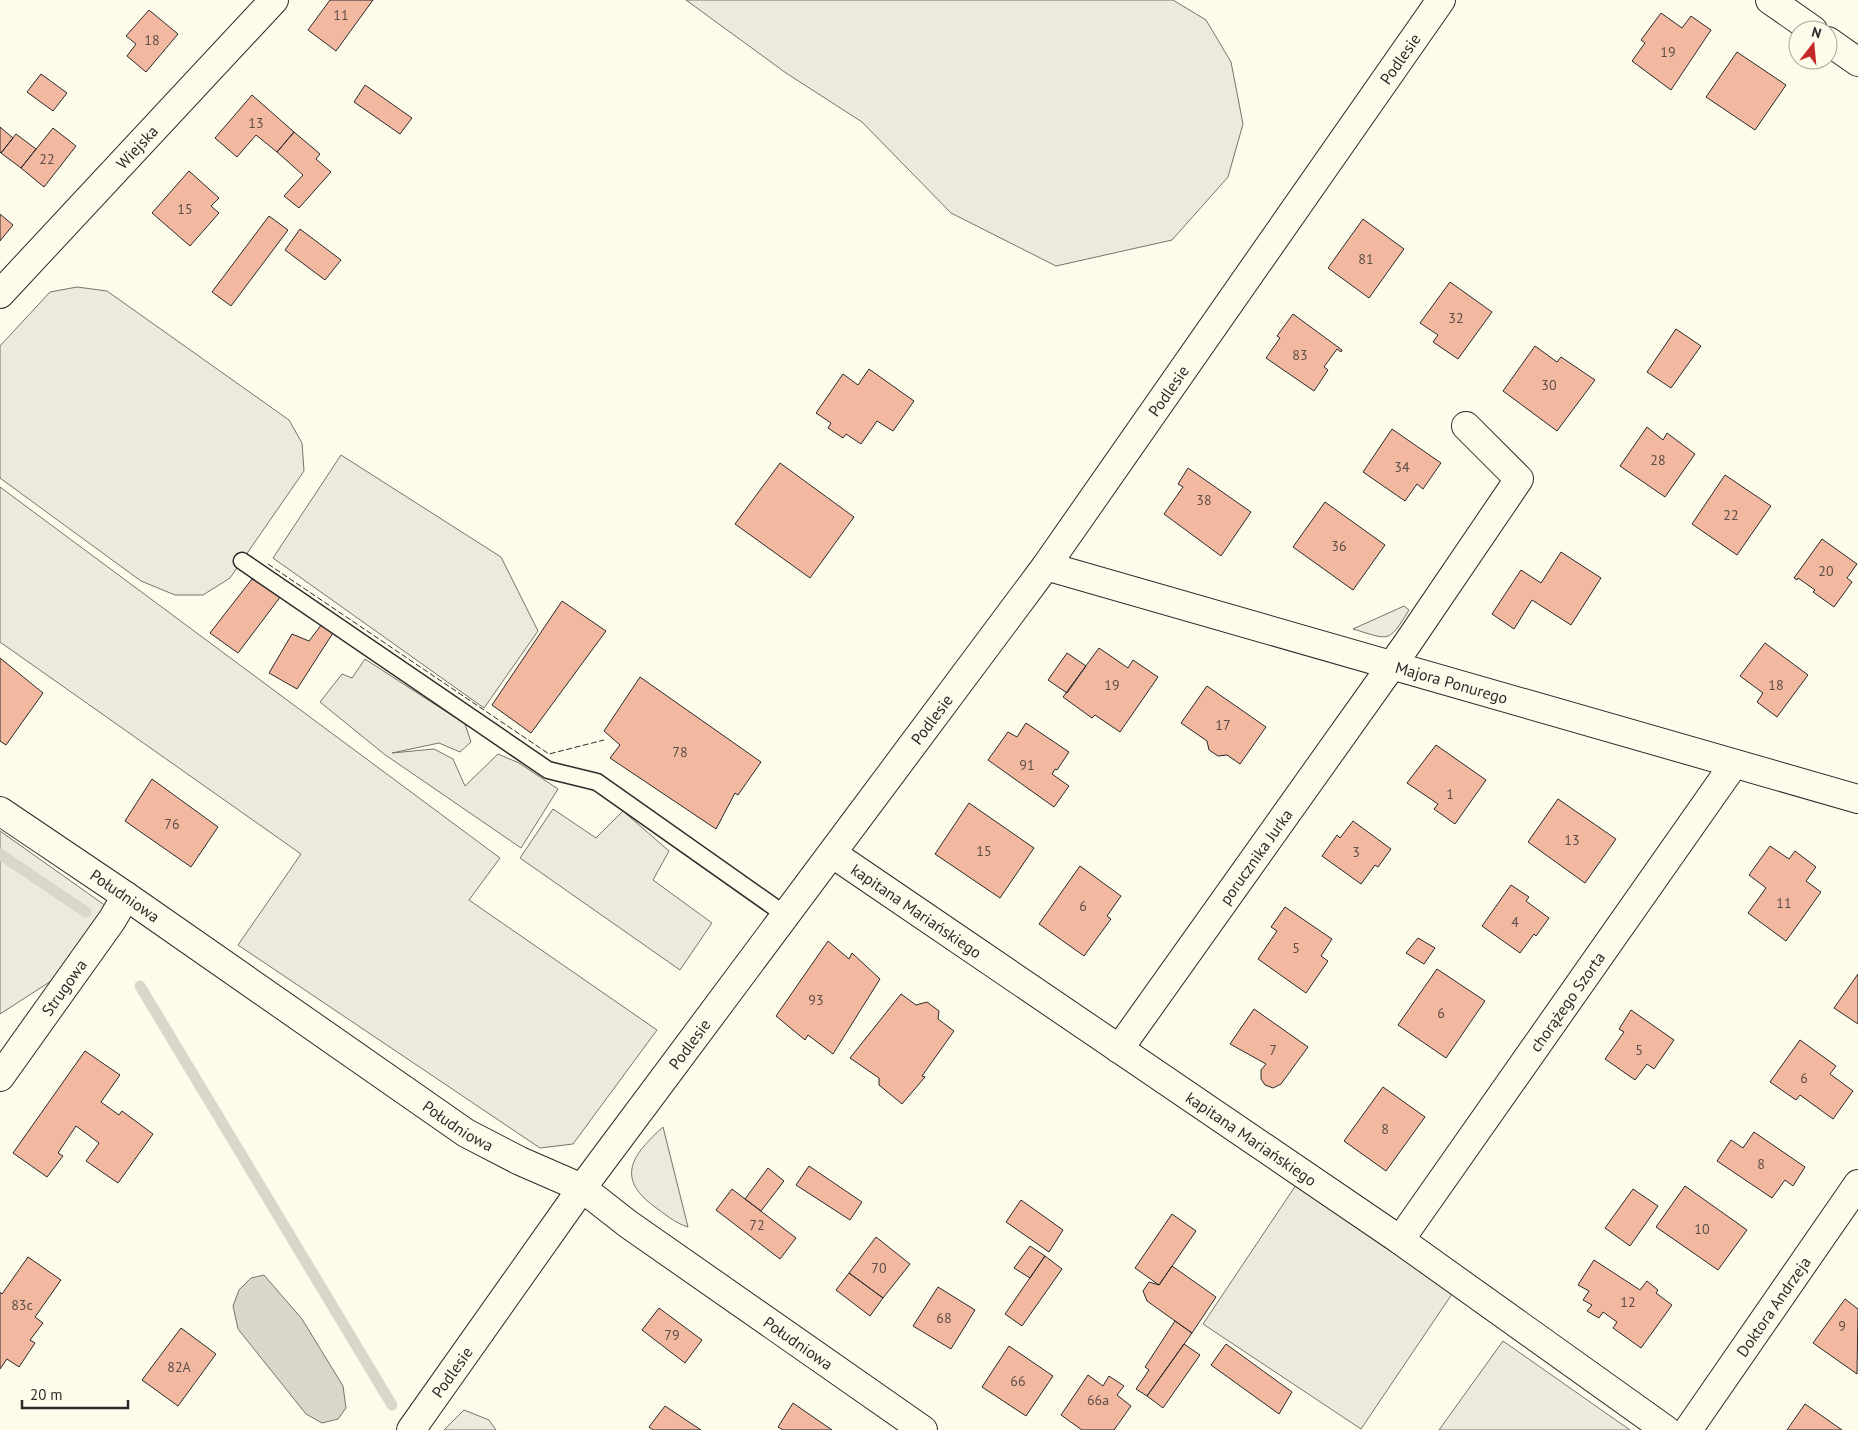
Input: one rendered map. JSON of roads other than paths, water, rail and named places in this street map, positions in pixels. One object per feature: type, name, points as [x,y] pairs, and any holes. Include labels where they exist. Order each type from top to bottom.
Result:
[{"type":"street","name":"Wiejska","points":[[0,294],[274,0]]},
{"type":"street","name":"Podlesie","points":[[410,1430],[582,1188],[787,916],[1046,566],[1441,0]]},
{"type":"street","points":[[1770,0],[1799,20]]},
{"type":"street","points":[[1838,48],[1858,62]]},
{"type":"street","name":"porucznika Jurka","points":[[1119,1049],[1392,664],[1519,479],[1466,426]]},
{"type":"street","name":"Majora Ponurego","points":[[1046,566],[1858,799]]},
{"type":"street","name":"chorążego Szorta","points":[[1400,1240],[1734,764]]},
{"type":"street","name":"Południowa","points":[[0,811],[126,896],[466,1133],[520,1161],[582,1188],[628,1224],[923,1430]]},
{"type":"street","name":"kapitana Mariańskiego","points":[[833,854],[1400,1240],[1666,1430]]},
{"type":"street","name":"Strugowa","points":[[0,1077],[112,920],[126,896]]},
{"type":"street","name":"Doktora Andrzeja","points":[[1688,1430],[1858,1184]]},
{"type":"lane","points":[[242,561],[548,770],[597,782],[787,916]]},
{"type":"waterway","points":[[0,854],[86,912]]},
{"type":"waterway","points":[[140,986],[392,1405]]}]
